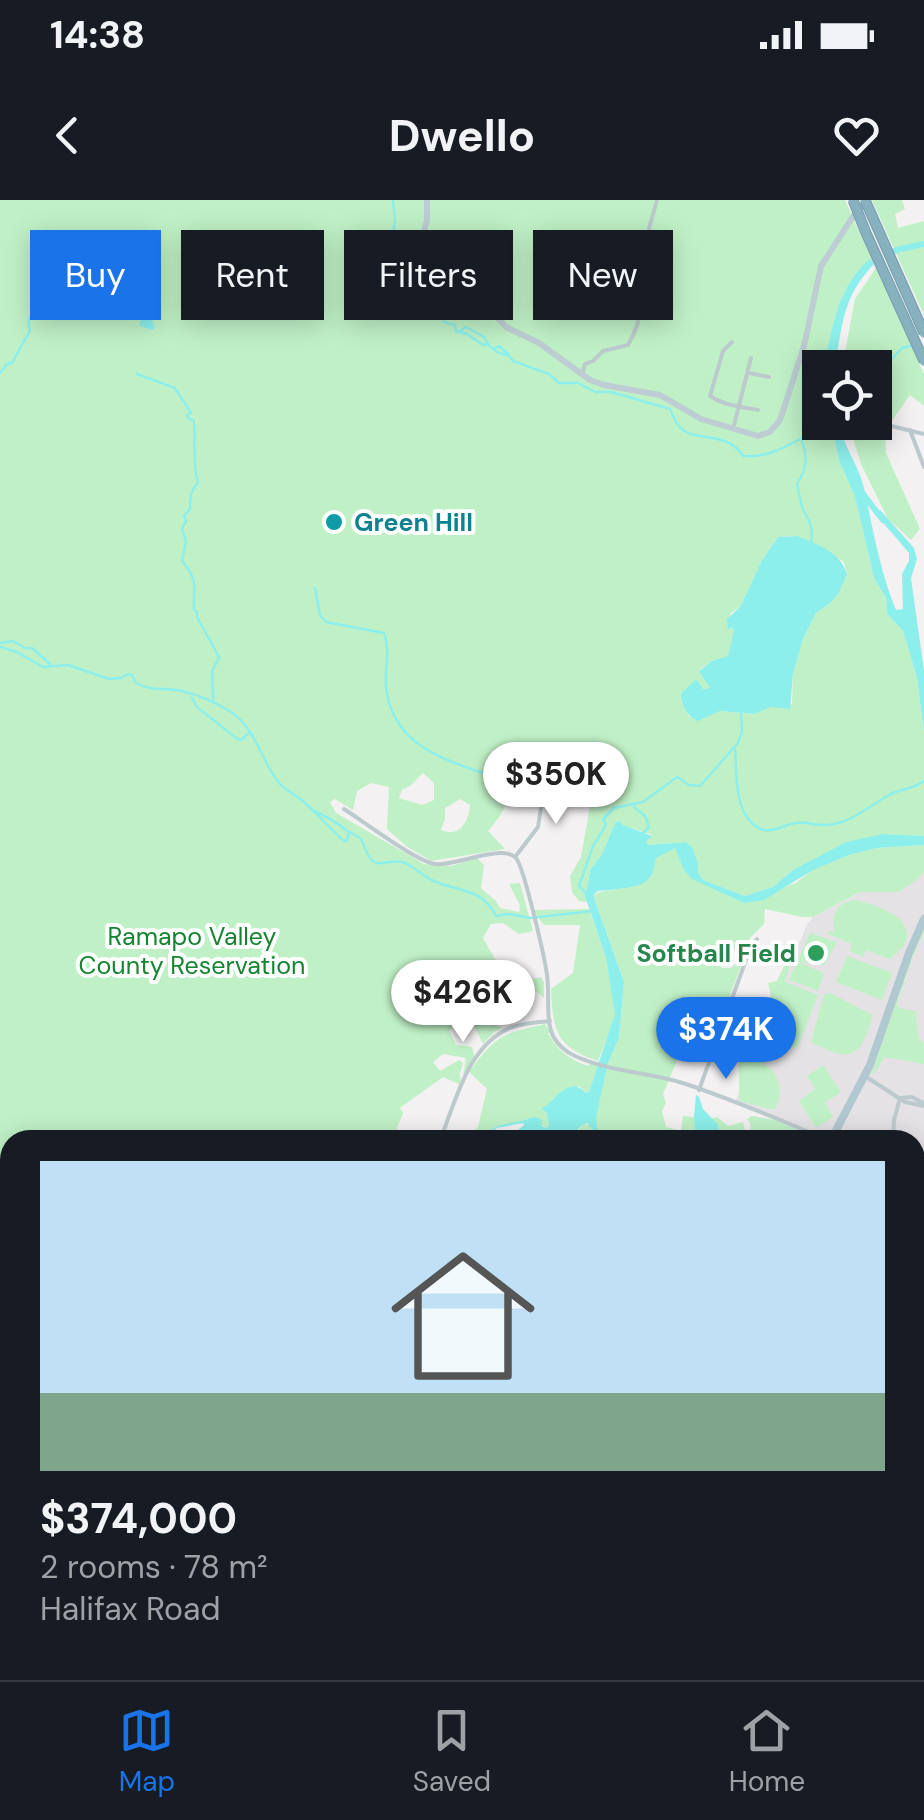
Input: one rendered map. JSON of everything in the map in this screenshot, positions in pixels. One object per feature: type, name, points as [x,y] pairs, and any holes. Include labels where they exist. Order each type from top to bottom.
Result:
[{"type":"highway","points":[[854,200],[924,361]]},
{"type":"highway","points":[[867,200],[924,333]]},
{"type":"main road","points":[[834,1130],[864,1076],[924,919]]},
{"type":"street","points":[[427,200],[423,244],[426,252],[443,278],[474,292],[506,328],[544,346],[582,375],[604,385],[660,395],[701,419],[758,436],[770,432],[778,423],[804,346],[822,266],[867,200]]},
{"type":"street","points":[[582,375],[585,364],[602,352],[628,344],[638,327],[640,278],[636,263],[657,200]]},
{"type":"street","points":[[732,342],[724,349],[710,394],[758,410]]},
{"type":"street","points":[[733,429],[751,358]]},
{"type":"street","points":[[748,372],[769,377]]},
{"type":"street","points":[[892,426],[924,434]]},
{"type":"street","points":[[910,430],[924,467]]},
{"type":"street","points":[[515,857],[538,827],[546,775]]},
{"type":"street","points":[[344,809],[429,862],[446,864],[506,853],[515,857],[546,964],[554,1036],[564,1050],[609,1067],[699,1090],[803,1130]]},
{"type":"street","points":[[699,1090],[757,940]]},
{"type":"street","points":[[444,1130],[474,1060],[486,1043],[516,1026],[550,1020]]},
{"type":"street","points":[[864,1076],[905,1102],[924,1105]]},
{"type":"street","points":[[894,1130],[900,1098]]},
{"type":"shaded area","points":[[924,859],[924,1130],[784,1130],[788,1122],[735,1102],[813,917]]},
{"type":"green space","name":"Ramapo Valley County Reservation","points":[[0,200],[845,200],[871,258],[844,294],[828,350],[802,350],[802,440],[835,440],[855,497],[874,578],[886,598],[887,614],[903,631],[917,678],[924,733],[924,836],[883,834],[793,870],[773,887],[745,896],[703,880],[686,842],[648,845],[650,834],[615,823],[602,854],[590,870],[584,893],[587,902],[579,901],[572,892],[570,876],[581,857],[593,789],[569,771],[554,768],[539,772],[525,766],[516,774],[503,810],[488,831],[505,849],[431,861],[387,829],[389,787],[371,783],[357,791],[353,810],[335,799],[330,802],[336,813],[424,864],[451,866],[477,858],[484,865],[481,888],[500,908],[519,912],[520,905],[509,884],[520,883],[533,931],[519,934],[503,923],[491,924],[483,938],[506,978],[523,981],[541,977],[544,998],[530,987],[507,990],[509,1004],[505,1010],[493,1002],[483,1011],[490,1023],[502,1028],[483,1044],[475,1027],[457,1023],[449,1031],[456,1045],[472,1047],[475,1058],[463,1076],[466,1058],[443,1054],[433,1062],[440,1071],[459,1060],[463,1063],[461,1085],[443,1077],[400,1108],[403,1113],[397,1130],[0,1130]],"holes":[[[797,536],[844,562],[847,574],[829,604],[816,613],[803,639],[793,674],[792,704],[753,714],[719,711],[698,720],[689,716],[681,701],[698,681],[703,689],[711,688],[699,670],[728,657],[734,630],[730,614],[740,607],[762,560],[778,537]],[[423,773],[434,783],[434,800],[422,805],[399,798],[402,790]],[[460,799],[470,805],[468,817],[458,830],[441,830],[445,808]]]},
{"type":"green space","points":[[872,200],[902,200],[905,209],[895,214],[898,228],[924,221],[924,315]]},
{"type":"green space","points":[[876,268],[924,374],[924,406],[910,395],[892,420],[892,350],[845,350],[855,299]]},
{"type":"green space","points":[[853,440],[885,440],[886,453],[920,529],[911,540],[888,519]]},
{"type":"green space","points":[[924,845],[924,872],[899,892],[860,892],[813,917],[765,909],[764,924],[742,953],[726,947],[719,949],[717,963],[722,968],[731,968],[736,963],[741,966],[712,1042],[688,1034],[663,1094],[666,1127],[677,1130],[578,1130],[584,1124],[593,1125],[608,1063],[619,1038],[624,982],[593,895],[641,884],[652,875],[656,858],[676,848],[684,870],[744,903],[796,883],[812,870],[877,848]]},
{"type":"green space","points":[[854,900],[890,912],[904,924],[906,941],[890,959],[866,950],[863,957],[850,951],[852,944],[828,934],[835,932],[833,921],[839,907]]},
{"type":"green space","points":[[589,909],[606,958],[616,1015],[598,1061],[565,1043],[553,1016],[551,989],[573,973],[580,925],[544,925],[532,910]]},
{"type":"green space","points":[[924,925],[897,1004],[899,1008],[916,1011],[924,1064],[885,1057],[873,1075],[911,956]]},
{"type":"green space","points":[[810,933],[837,942],[824,965],[798,962],[824,973],[818,991],[789,980]]},
{"type":"green space","points":[[788,942],[795,950],[785,982],[818,995],[798,1047],[763,1036],[765,1065],[777,1078],[780,1090],[775,1109],[769,1109],[740,1101],[739,1059],[745,1037],[737,1028],[740,1020],[758,1022],[771,996],[768,983],[777,981],[786,962]]},
{"type":"green space","points":[[847,956],[892,973],[882,1000],[836,982]]},
{"type":"green space","points":[[830,993],[873,1015],[864,1041],[852,1053],[835,1053],[811,1042],[824,995]]},
{"type":"green space","points":[[545,1024],[565,1054],[588,1066],[598,1065],[589,1092],[579,1086],[553,1098],[543,1109],[549,1127],[533,1117],[491,1130],[475,1130],[487,1089],[469,1072],[501,1038]]},
{"type":"green space","points":[[823,1065],[841,1092],[825,1103],[833,1117],[816,1128],[799,1101],[815,1089],[807,1076]]},
{"type":"green space","points":[[683,1116],[694,1117],[695,1130],[681,1130]]},
{"type":"green space","points":[[752,1116],[775,1120],[798,1130],[750,1130],[747,1119]]},
{"type":"green space","points":[[717,1117],[728,1126],[743,1122],[745,1130],[719,1130],[711,1119]]},
{"type":"water","points":[[871,258],[874,264],[850,300],[838,350],[828,350],[844,294]]},
{"type":"water","points":[[141,320],[152,320],[155,328],[153,330],[139,326]]},
{"type":"water","points":[[835,440],[844,440],[862,480],[881,565],[896,610],[903,609],[902,574],[909,553],[879,518],[880,510],[914,548],[917,559],[911,578],[924,671],[924,732],[917,678],[903,631],[887,614],[886,598],[874,578],[855,497]]},
{"type":"water","points":[[797,536],[834,554],[847,574],[838,594],[816,613],[803,639],[793,674],[790,709],[771,707],[754,714],[720,711],[698,721],[694,719],[685,710],[681,694],[695,680],[703,689],[710,688],[699,671],[728,656],[734,630],[728,630],[727,619],[740,607],[762,560],[778,537]]},
{"type":"water","points":[[619,821],[652,836],[646,842],[648,845],[686,842],[692,847],[703,880],[745,896],[773,887],[793,870],[846,842],[883,834],[924,836],[924,845],[877,848],[849,855],[813,870],[764,900],[744,903],[692,879],[675,848],[656,858],[647,881],[598,891],[593,895],[624,982],[619,1038],[608,1063],[596,1117],[597,1130],[587,1123],[577,1130],[518,1130],[523,1123],[491,1130],[498,1126],[533,1117],[541,1119],[546,1128],[547,1113],[542,1109],[558,1095],[574,1086],[589,1092],[615,1014],[606,958],[584,893],[590,870],[602,854]]},
{"type":"water","points":[[696,1095],[719,1130],[695,1130]]},
{"type":"waterway","points":[[393,200],[393,234],[427,275],[430,309],[444,322],[455,325],[456,331],[513,361],[549,374],[559,383],[578,383],[595,392],[611,392],[670,409],[684,431],[727,442],[743,456],[768,454],[802,438]]},
{"type":"waterway","points":[[887,255],[924,244]]},
{"type":"waterway","points":[[0,373],[13,362],[30,331],[30,318]]},
{"type":"waterway","points":[[460,331],[466,327],[484,337],[488,344]]},
{"type":"waterway","points":[[892,359],[902,348],[914,345]]},
{"type":"waterway","points":[[496,348],[499,346],[509,355]]},
{"type":"waterway","points":[[137,374],[175,388],[191,413],[188,418],[194,421],[198,483],[184,516],[182,529],[186,541],[182,561],[193,579],[194,610],[219,658],[212,671],[213,699]]},
{"type":"waterway","points":[[802,441],[805,464],[797,484],[811,528],[811,541]]},
{"type":"waterway","points":[[863,494],[883,520]]},
{"type":"waterway","points":[[315,588],[320,615],[326,622],[384,633],[386,688],[391,709],[413,740],[446,759],[503,780],[510,770],[528,762],[535,767]]},
{"type":"waterway","points":[[0,643],[13,641],[32,648],[50,664]]},
{"type":"waterway","points":[[0,647],[43,667],[68,665],[109,679],[128,674],[142,686],[182,691],[219,705],[247,727],[282,786],[344,841],[349,833]]},
{"type":"waterway","points":[[192,698],[197,707],[236,738],[241,740],[250,732]]},
{"type":"waterway","points":[[584,891],[579,886],[593,846],[606,825],[603,819],[614,808],[643,802],[677,777],[689,785],[700,786],[738,743],[741,714]]},
{"type":"waterway","points":[[735,749],[742,808],[752,823],[763,830],[799,823],[836,824],[924,781]]},
{"type":"waterway","points":[[634,807],[645,816],[649,827],[642,834]]},
{"type":"waterway","points":[[312,810],[360,838],[374,862],[407,864],[436,882],[478,896],[496,916],[531,918],[592,911]]},
{"type":"place","name":"Green Hill","points":[[334,522]]},
{"type":"place","name":"Softball Field","points":[[816,953]]}]
